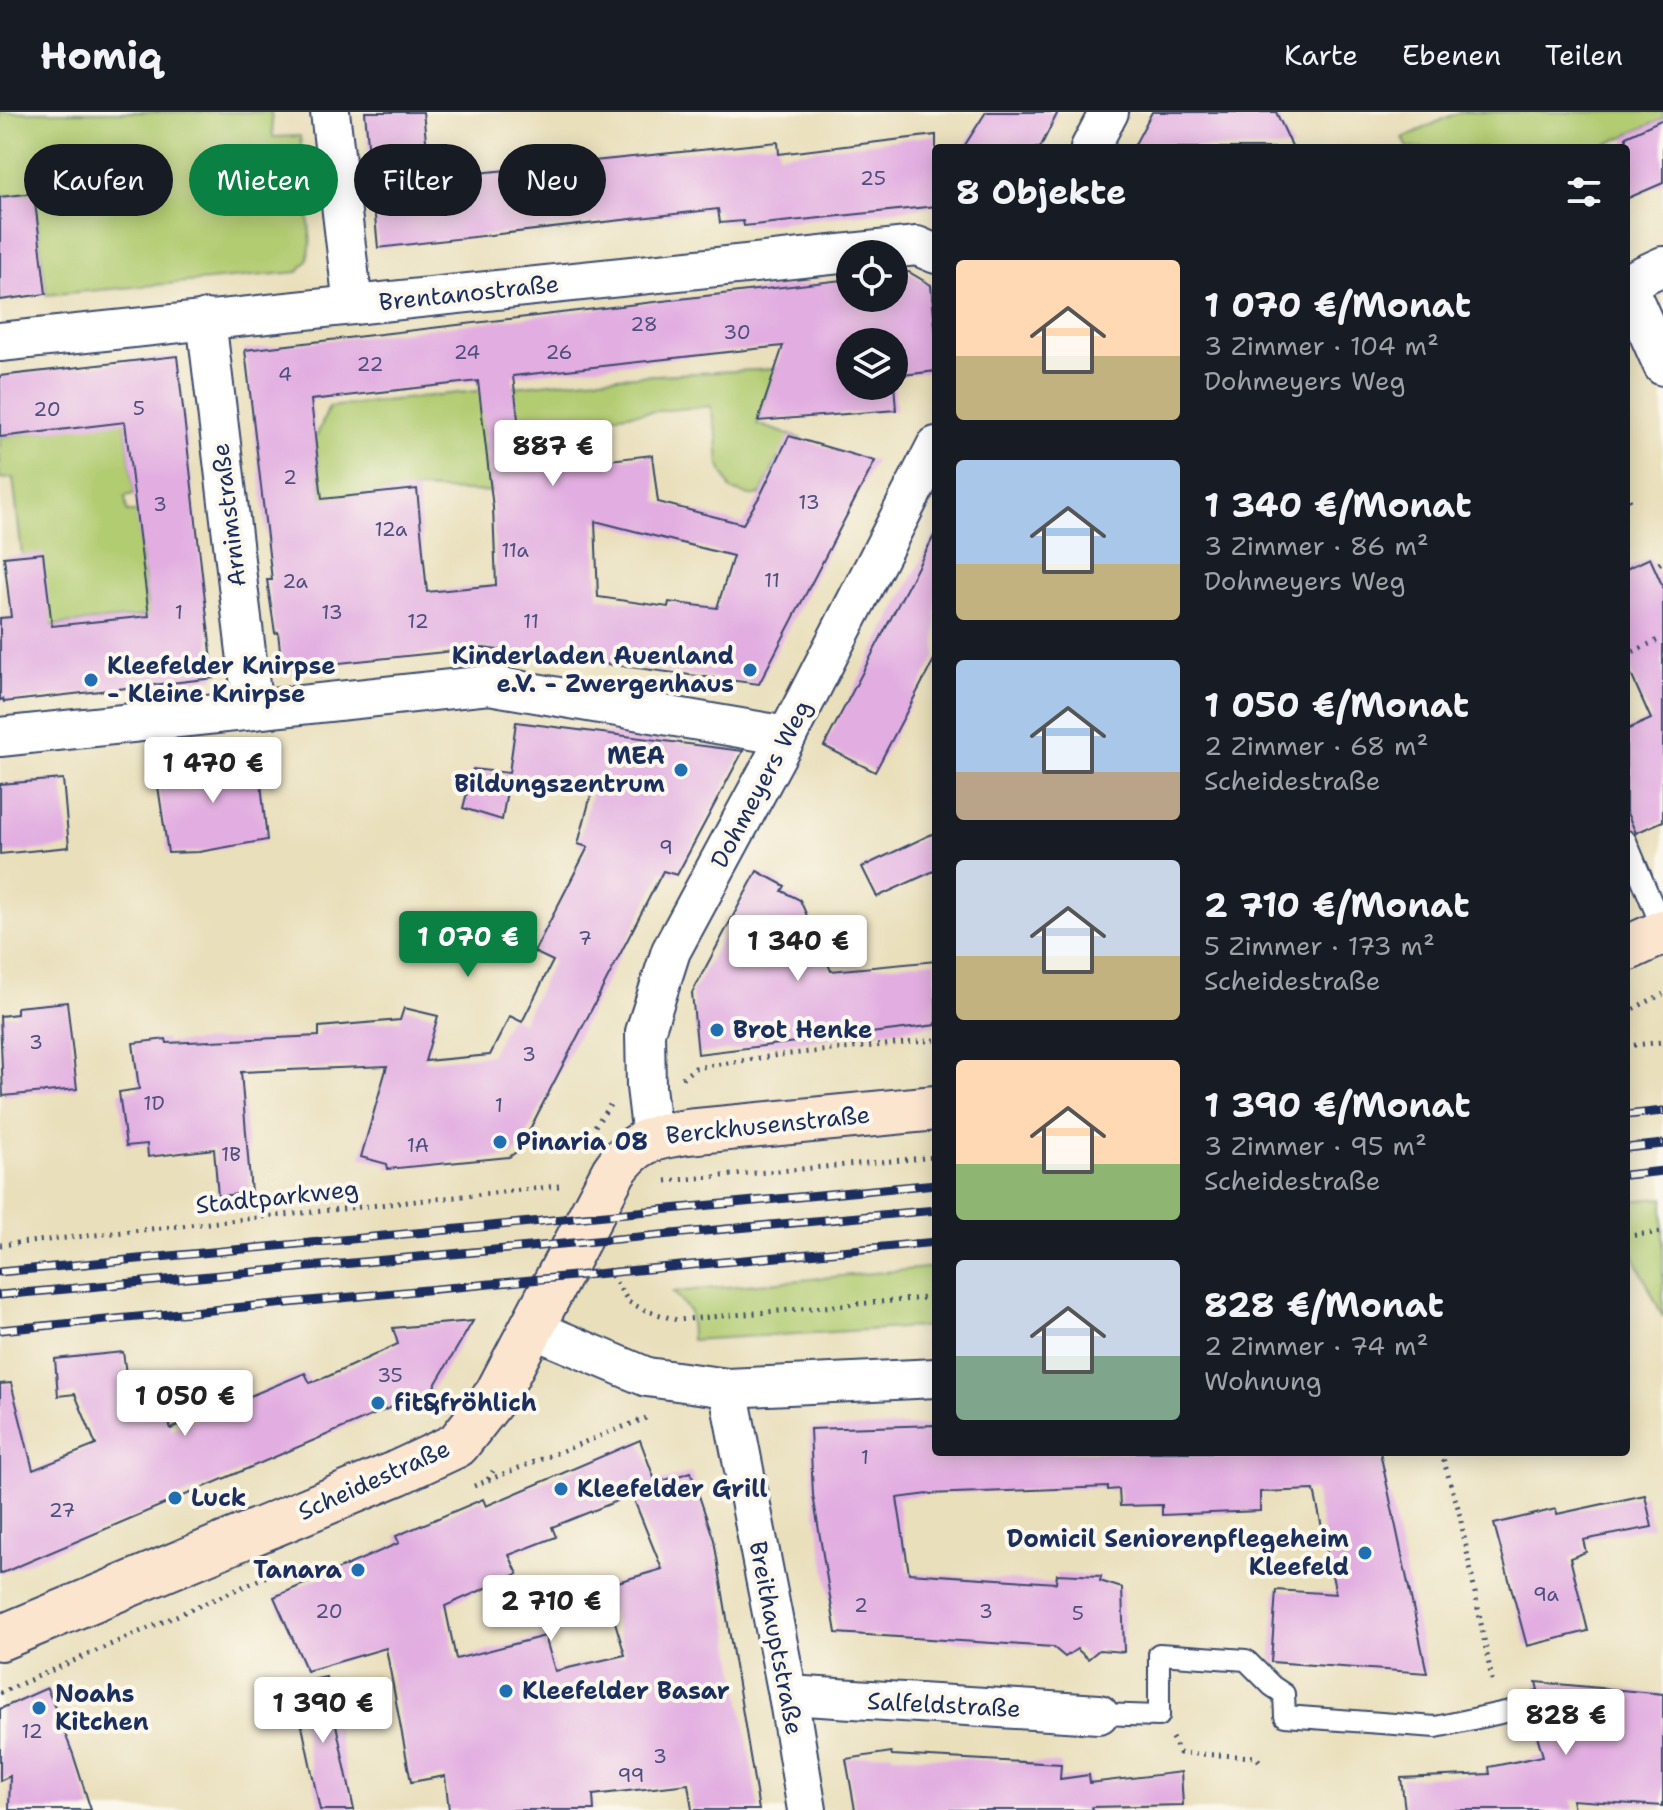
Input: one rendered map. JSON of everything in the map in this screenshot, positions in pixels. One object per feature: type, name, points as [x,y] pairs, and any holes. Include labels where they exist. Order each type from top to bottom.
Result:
[{"type":"street","points":[[330,112],[353,305]]},
{"type":"street","points":[[1092,144],[1109,112]]},
{"type":"street","name":"Brentanostraße","points":[[0,342],[917,246],[932,252]]},
{"type":"street","points":[[1630,281],[1663,266]]},
{"type":"street","points":[[1630,292],[1663,366]]},
{"type":"street","name":"Arnimstraße","points":[[206,319],[253,710]]},
{"type":"street","name":"Dohmeyers Weg","points":[[639,1162],[646,1087],[645,1032],[671,951],[787,736],[932,454]]},
{"type":"street","points":[[0,737],[489,685],[787,736]]},
{"type":"street","points":[[1630,947],[1663,931]]},
{"type":"street","name":"Berckhusenstraße","points":[[639,1162],[687,1132],[932,1108]]},
{"type":"street","name":"Scheidestraße","points":[[0,1638],[383,1479],[457,1445],[497,1394],[531,1328],[639,1162]]},
{"type":"street","points":[[531,1328],[647,1377],[728,1388],[932,1378]]},
{"type":"street","name":"Breithauptstraße","points":[[728,1388],[788,1695],[807,1810]]},
{"type":"street","name":"Salfeldstraße","points":[[788,1695],[1099,1714]]},
{"type":"lane","points":[[1630,851],[1663,931]]},
{"type":"lane","points":[[1099,1714],[1159,1716],[1159,1654],[1246,1660],[1284,1694],[1285,1716],[1436,1727],[1504,1712]]},
{"type":"path","points":[[1630,501],[1632,506]]},
{"type":"path","points":[[1630,653],[1660,639]]},
{"type":"path","points":[[1630,1010],[1663,994]]},
{"type":"path","points":[[677,1081],[695,1068],[737,1061],[932,1040]]},
{"type":"path","points":[[1630,1046],[1663,1042]]},
{"type":"path","points":[[639,1162],[666,1181],[932,1157]]},
{"type":"path","name":"Stadtparkweg","points":[[0,1245],[559,1186],[552,1200]]},
{"type":"path","points":[[1630,1236],[1663,1232]]},
{"type":"path","points":[[599,1257],[629,1302],[677,1320],[932,1297]]},
{"type":"path","points":[[487,1481],[659,1413]]},
{"type":"path","points":[[1442,1456],[1459,1511],[1504,1712]]},
{"type":"path","points":[[1159,1716],[1180,1753],[1256,1757],[1262,1764]]},
{"type":"green space","points":[[0,112],[271,112],[273,137],[300,136],[301,144],[189,144],[189,216],[308,216],[311,243],[307,261],[298,272],[46,295],[37,216],[173,216],[173,144],[24,144],[24,194],[0,197]]},
{"type":"green space","points":[[1459,112],[1663,112],[1663,119],[1607,144],[1406,144],[1403,138]]},
{"type":"green space","points":[[836,348],[836,352],[767,395],[757,424],[802,439],[790,462],[778,458],[761,494],[750,496],[731,490],[719,464],[717,435],[710,406],[484,428],[491,492],[417,489],[323,507],[315,440],[329,407],[598,378],[774,369]]},
{"type":"green space","points":[[125,420],[134,494],[125,496],[127,512],[137,512],[147,602],[153,621],[144,616],[47,626],[22,555],[13,478],[0,479],[0,437]]},
{"type":"green space","points":[[1663,1198],[1663,1317],[1630,1250],[1630,1201]]},
{"type":"green space","points":[[932,1267],[932,1326],[691,1340],[690,1312],[673,1292]]},
{"type":"building","points":[[365,112],[423,112],[426,144],[368,144]]},
{"type":"building","points":[[986,112],[1058,112],[1042,144],[966,144]]},
{"type":"building","points":[[1152,112],[1276,112],[1291,144],[1135,144]]},
{"type":"building","points":[[1663,119],[1663,183],[1630,197],[1630,144],[1626,144],[1626,136]]},
{"type":"building","points":[[936,135],[936,144],[932,144],[932,206],[744,226],[743,221],[720,223],[718,209],[378,248],[375,216],[482,216],[482,173],[498,171],[498,216],[606,216],[606,160],[778,142],[779,154]]},
{"type":"building","points":[[24,194],[24,216],[37,216],[46,294],[0,300],[0,197]]},
{"type":"building","points":[[909,272],[931,285],[932,295],[932,371],[908,374],[908,328],[836,328],[836,400],[895,400],[896,410],[758,421],[783,346],[513,376],[524,470],[652,455],[658,502],[743,524],[789,436],[875,461],[759,684],[483,648],[282,669],[267,580],[272,580],[245,350],[836,281],[836,312],[908,312]],"holes":[[[478,381],[493,508],[496,585],[427,592],[417,489],[322,499],[311,400]],[[595,521],[733,556],[717,608],[669,602],[668,607],[598,597]]]},
{"type":"building","points":[[177,356],[214,678],[0,700],[0,618],[11,617],[4,557],[43,553],[52,626],[149,616],[125,422],[0,437],[0,376]]},
{"type":"building","points":[[932,540],[932,664],[875,772],[824,746]]},
{"type":"building","points":[[1650,558],[1663,587],[1663,821],[1636,833],[1630,820],[1630,728],[1651,719],[1630,672],[1630,567]]},
{"type":"building","points":[[516,722],[743,751],[677,875],[663,871],[519,1150],[509,1157],[388,1169],[387,1164],[361,1157],[387,1066],[241,1072],[251,1193],[218,1196],[214,1149],[148,1157],[147,1144],[126,1146],[119,1092],[139,1089],[133,1043],[166,1039],[167,1043],[319,1036],[319,1027],[400,1020],[404,1008],[438,1016],[425,1061],[490,1055],[510,1016],[522,1022],[553,961],[534,952],[588,847],[578,844],[592,791],[509,779],[502,820],[463,808],[473,769],[509,773]]},
{"type":"building","points":[[258,755],[267,840],[199,852],[168,853],[156,773],[191,769],[190,765],[213,763],[213,760]]},
{"type":"building","points":[[63,779],[69,847],[0,854],[0,784]]},
{"type":"building","points":[[932,834],[932,872],[877,897],[862,867]]},
{"type":"building","points":[[757,871],[785,886],[782,891],[800,900],[831,971],[932,961],[932,1025],[698,1054],[692,993]]},
{"type":"building","points":[[67,1002],[77,1089],[3,1096],[0,1016],[17,1014],[17,1007]]},
{"type":"building","points":[[473,1321],[432,1390],[0,1574],[0,1384],[11,1383],[33,1470],[96,1445],[75,1394],[58,1396],[55,1359],[123,1352],[128,1388],[156,1380],[171,1429],[305,1373],[310,1383],[329,1376],[398,1344],[393,1328]]},
{"type":"building","points":[[932,1425],[932,1456],[1381,1456],[1427,1673],[1271,1662],[1276,1590],[1336,1594],[1314,1490],[1260,1492],[1260,1511],[1162,1515],[1162,1505],[1120,1506],[1119,1489],[1108,1490],[1108,1487],[897,1498],[909,1573],[1056,1583],[1057,1574],[1101,1576],[1100,1581],[1122,1588],[1124,1652],[1099,1650],[1088,1659],[1077,1649],[1065,1657],[1053,1647],[836,1633],[813,1495],[810,1429]]},
{"type":"building","points":[[640,1440],[656,1483],[691,1472],[714,1540],[759,1810],[692,1810],[688,1784],[593,1795],[594,1810],[449,1810],[445,1776],[411,1782],[386,1648],[307,1671],[274,1597],[399,1543],[396,1536],[483,1499],[486,1506]],"holes":[[[632,1495],[662,1569],[604,1586],[625,1655],[555,1671],[545,1636],[456,1659],[445,1606],[518,1574],[509,1555],[556,1537],[552,1527]]]},
{"type":"building","points":[[1645,1495],[1652,1527],[1583,1540],[1586,1552],[1570,1558],[1588,1631],[1527,1646],[1494,1524],[1556,1509],[1557,1514]]},
{"type":"building","points":[[326,1677],[354,1810],[320,1810],[293,1684]]},
{"type":"building","points":[[1536,1682],[1663,1694],[1663,1806],[1572,1800],[1574,1810],[1405,1810],[1401,1778],[1490,1774],[1489,1767],[1543,1756],[1525,1694],[1538,1690]]},
{"type":"building","points":[[47,1688],[91,1810],[9,1810],[10,1776],[0,1781],[0,1709]]},
{"type":"building","points":[[891,1752],[892,1755],[1061,1764],[1060,1779],[1089,1775],[1090,1783],[1181,1772],[1183,1805],[1092,1807],[1093,1810],[855,1810],[846,1759]]},
{"type":"railway","points":[[1630,1115],[1663,1111]]},
{"type":"railway","points":[[1630,1148],[1663,1144]]},
{"type":"railway","points":[[1630,1175],[1663,1171]]},
{"type":"railway","points":[[0,1272],[932,1184]]},
{"type":"railway","points":[[0,1295],[932,1210]]},
{"type":"railway","points":[[0,1330],[932,1242]]},
{"type":"place","name":"Kinderladen Auenland e.V. - Zwergenhaus","points":[[750,670]]},
{"type":"place","name":"Kleefelder Knirpse - Kleine Knirpse","points":[[91,680]]},
{"type":"place","name":"MEA Bildungszentrum","points":[[681,770]]},
{"type":"place","name":"Brot Henke","points":[[717,1030]]},
{"type":"place","name":"Pinaria 08","points":[[500,1142]]},
{"type":"place","name":"fit&fröhlich","points":[[378,1403]]},
{"type":"place","name":"Kleefelder Grill","points":[[561,1489]]},
{"type":"place","name":"Luck","points":[[175,1498]]},
{"type":"place","name":"Domicil Seniorenpflegeheim Kleefeld","points":[[1365,1553]]},
{"type":"place","name":"Tanara","points":[[358,1570]]},
{"type":"place","name":"Kleefelder Basar","points":[[506,1691]]},
{"type":"place","name":"Noahs Kitchen","points":[[39,1708]]}]
